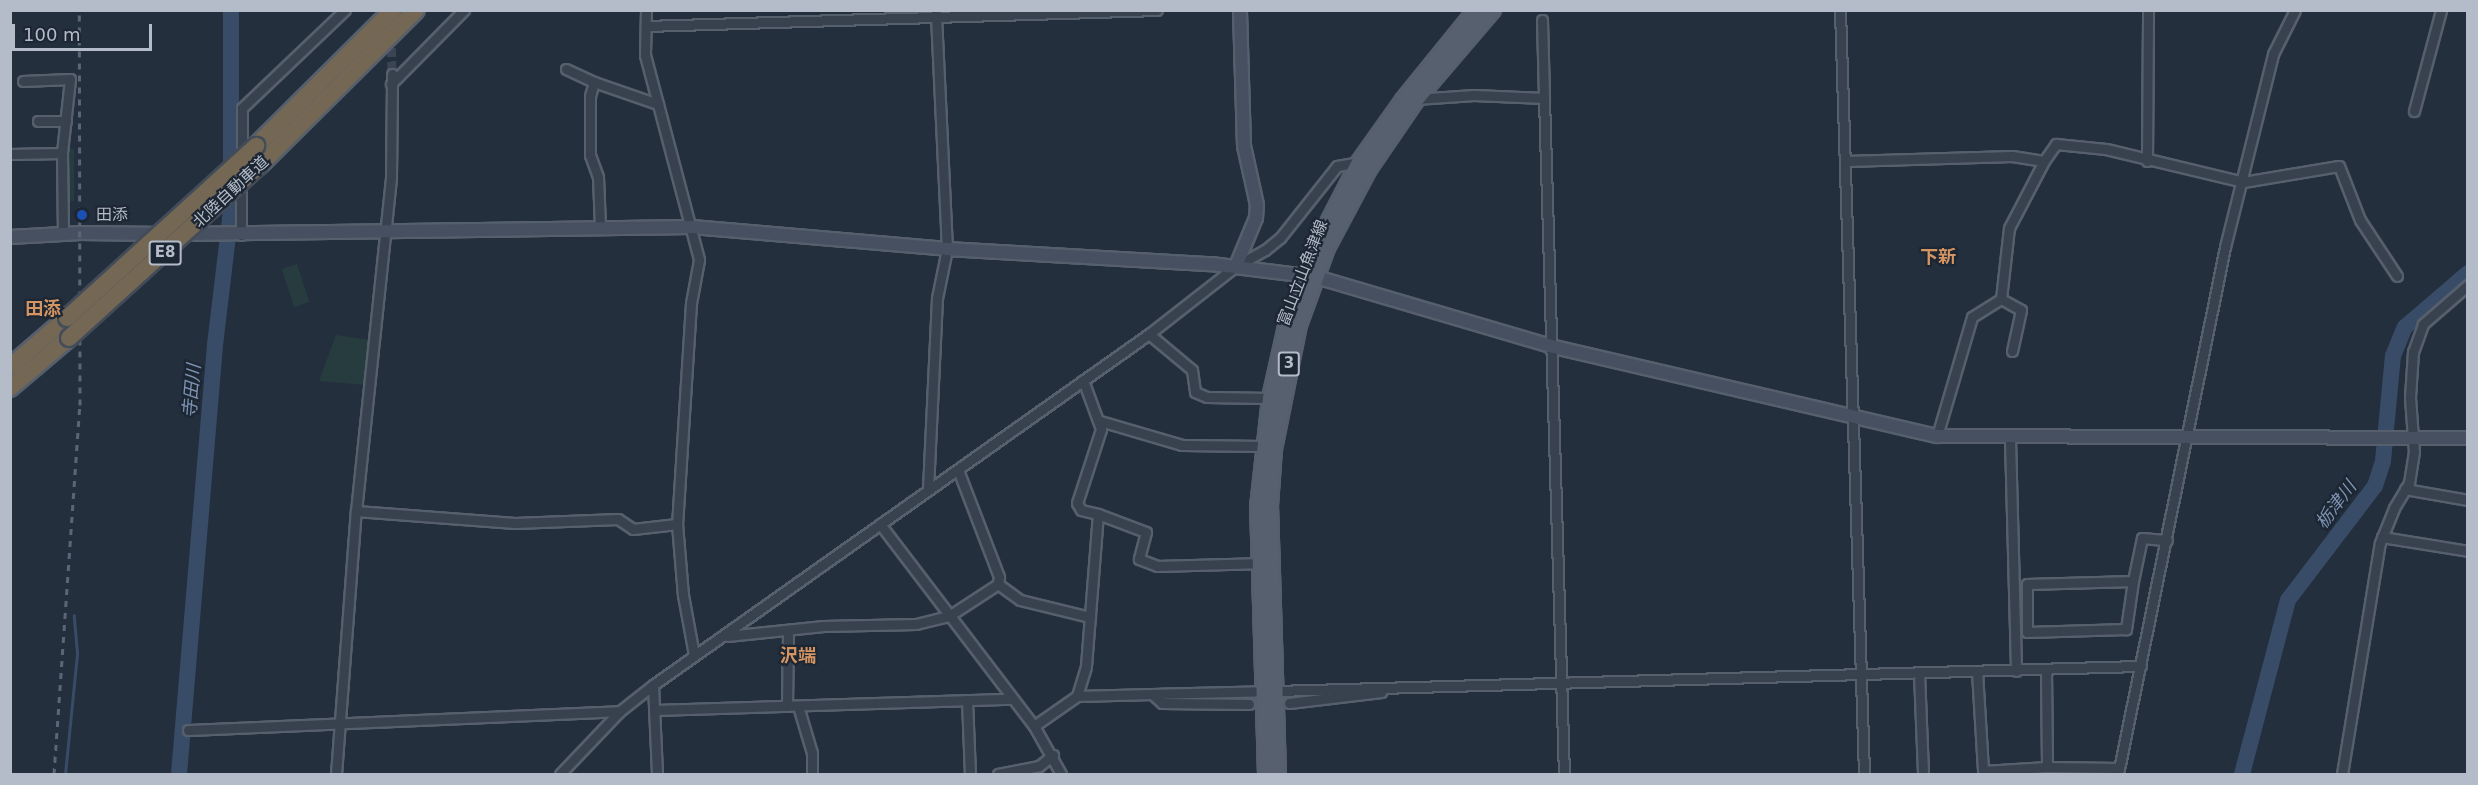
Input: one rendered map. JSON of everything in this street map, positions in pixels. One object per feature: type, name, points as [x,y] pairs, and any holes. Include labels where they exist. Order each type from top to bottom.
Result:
[{"type":"highway","name":"北陸自動車道","points":[[10,367],[256,146],[393,10]]},
{"type":"highway","name":"北陸自動車道","points":[[10,388],[69,338],[259,166],[416,10]]},
{"type":"main road","name":"富山立山魚津線","points":[[1266,774],[1269,691],[1263,446],[1270,398],[1286,331],[1359,162],[1402,100],[1476,10]]},
{"type":"main road","name":"富山立山魚津線","points":[[1266,563],[1274,450],[1296,333],[1310,276],[1344,213],[1417,99],[1493,10]]},
{"type":"main road","name":"富山立山魚津線","points":[[1269,691],[1278,774]]},
{"type":"street","points":[[241,235],[242,108],[345,10]]},
{"type":"street","points":[[336,774],[357,511],[391,177],[392,79],[464,10]]},
{"type":"street","points":[[646,10],[645,55],[692,226],[699,260],[691,303],[677,524],[682,595],[694,656]]},
{"type":"street","points":[[646,26],[936,14],[1157,10]]},
{"type":"street","points":[[1236,267],[1257,218],[1257,205],[1244,146],[1240,10]]},
{"type":"street","points":[[1840,10],[1864,774]]},
{"type":"street","points":[[2147,161],[2148,10]]},
{"type":"street","points":[[1977,672],[1983,773],[2047,767],[2119,771],[2188,439],[2225,247],[2273,54],[2295,10]]},
{"type":"street","points":[[2414,111],[2440,10]]},
{"type":"street","points":[[928,489],[937,298],[947,249],[936,14]]},
{"type":"street","points":[[1542,20],[1564,774]]},
{"type":"street","points":[[566,69],[594,82],[658,104]]},
{"type":"street","points":[[22,81],[70,79],[62,153],[63,234]]},
{"type":"street","points":[[594,82],[590,96],[589,144],[598,177],[600,226]]},
{"type":"street","points":[[1402,100],[1474,95],[1544,98]]},
{"type":"street","points":[[38,121],[66,120]]},
{"type":"street","points":[[2001,299],[2009,228],[2044,161],[2056,144],[2106,149],[2147,161],[2243,182],[2339,166],[2360,220],[2397,276]]},
{"type":"street","points":[[10,154],[62,153]]},
{"type":"street","points":[[1846,161],[2012,156],[2044,161]]},
{"type":"street","points":[[560,774],[620,711],[653,685],[1149,334],[1236,267],[1280,238],[1336,166],[1359,162]]},
{"type":"street","points":[[10,237],[63,234],[241,235],[384,229],[692,226],[947,249],[1236,267],[1310,276],[1550,346],[1937,436],[2010,439],[2468,438]]},
{"type":"street","points":[[2342,774],[2382,537],[2405,489],[2414,452],[2409,439],[2413,352],[2423,324],[2468,285]]},
{"type":"street","points":[[2001,299],[2021,310],[2012,351]]},
{"type":"street","points":[[1937,436],[1972,317],[2001,299]]},
{"type":"street","points":[[1149,334],[1192,370],[1195,392],[1207,397],[1270,398]]},
{"type":"street","points":[[1083,380],[1100,421],[1077,503],[1081,510],[1146,532],[1139,559],[1157,566],[1266,563]]},
{"type":"street","points":[[1100,421],[1182,445],[1263,446]]},
{"type":"street","points":[[2010,439],[2016,671]]},
{"type":"street","points":[[725,636],[788,630],[916,624],[949,616],[998,584],[999,577],[958,470]]},
{"type":"street","points":[[2405,489],[2468,500]]},
{"type":"street","points":[[357,511],[515,523],[618,519],[633,530],[677,524]]},
{"type":"street","points":[[1077,696],[1086,666],[1098,514]]},
{"type":"street","points":[[880,524],[1011,699],[1034,726],[1053,755],[1061,774]]},
{"type":"street","points":[[2382,537],[2468,551]]},
{"type":"street","points":[[2133,581],[2027,584],[2027,632],[2126,629],[2142,538],[2167,540]]},
{"type":"street","points":[[998,584],[1020,600],[1090,617]]},
{"type":"street","points":[[787,706],[788,630]]},
{"type":"street","points":[[1034,726],[1077,696],[2141,666]]},
{"type":"street","points":[[2046,670],[2047,767]]},
{"type":"street","points":[[1919,673],[1923,774]]},
{"type":"street","points":[[653,685],[657,774]]},
{"type":"street","points":[[1289,703],[1376,696],[1385,689]]},
{"type":"street","points":[[1154,694],[1162,703],[1249,704]]},
{"type":"street","points":[[655,710],[1011,699]]},
{"type":"street","points":[[967,700],[970,774]]},
{"type":"street","points":[[798,706],[812,753],[812,774]]},
{"type":"street","points":[[188,730],[620,711]]},
{"type":"street","points":[[998,774],[1040,766],[1053,755]]},
{"type":"green space","points":[[64,149],[74,149],[74,201],[64,201]]},
{"type":"green space","points":[[297,264],[309,302],[294,307],[282,269]]},
{"type":"green space","points":[[336,335],[370,340],[366,385],[319,381]]},
{"type":"waterway","name":"寺田川","points":[[179,774],[215,345],[231,211],[231,10]]},
{"type":"waterway","name":"栃津川","points":[[2242,774],[2288,600],[2375,486],[2383,461],[2393,356],[2405,327],[2468,273]]},
{"type":"waterway","points":[[65,774],[77,653],[74,615]]},
{"type":"tunnel","points":[[391,34],[392,74]]},
{"type":"railway","points":[[54,774],[80,405],[79,10]]},
{"type":"place","name":"田添","points":[[82,215]]},
{"type":"district","name":"下新","points":[[1938,257]]},
{"type":"district","name":"田添","points":[[43,309]]},
{"type":"district","name":"沢端","points":[[798,656]]}]
